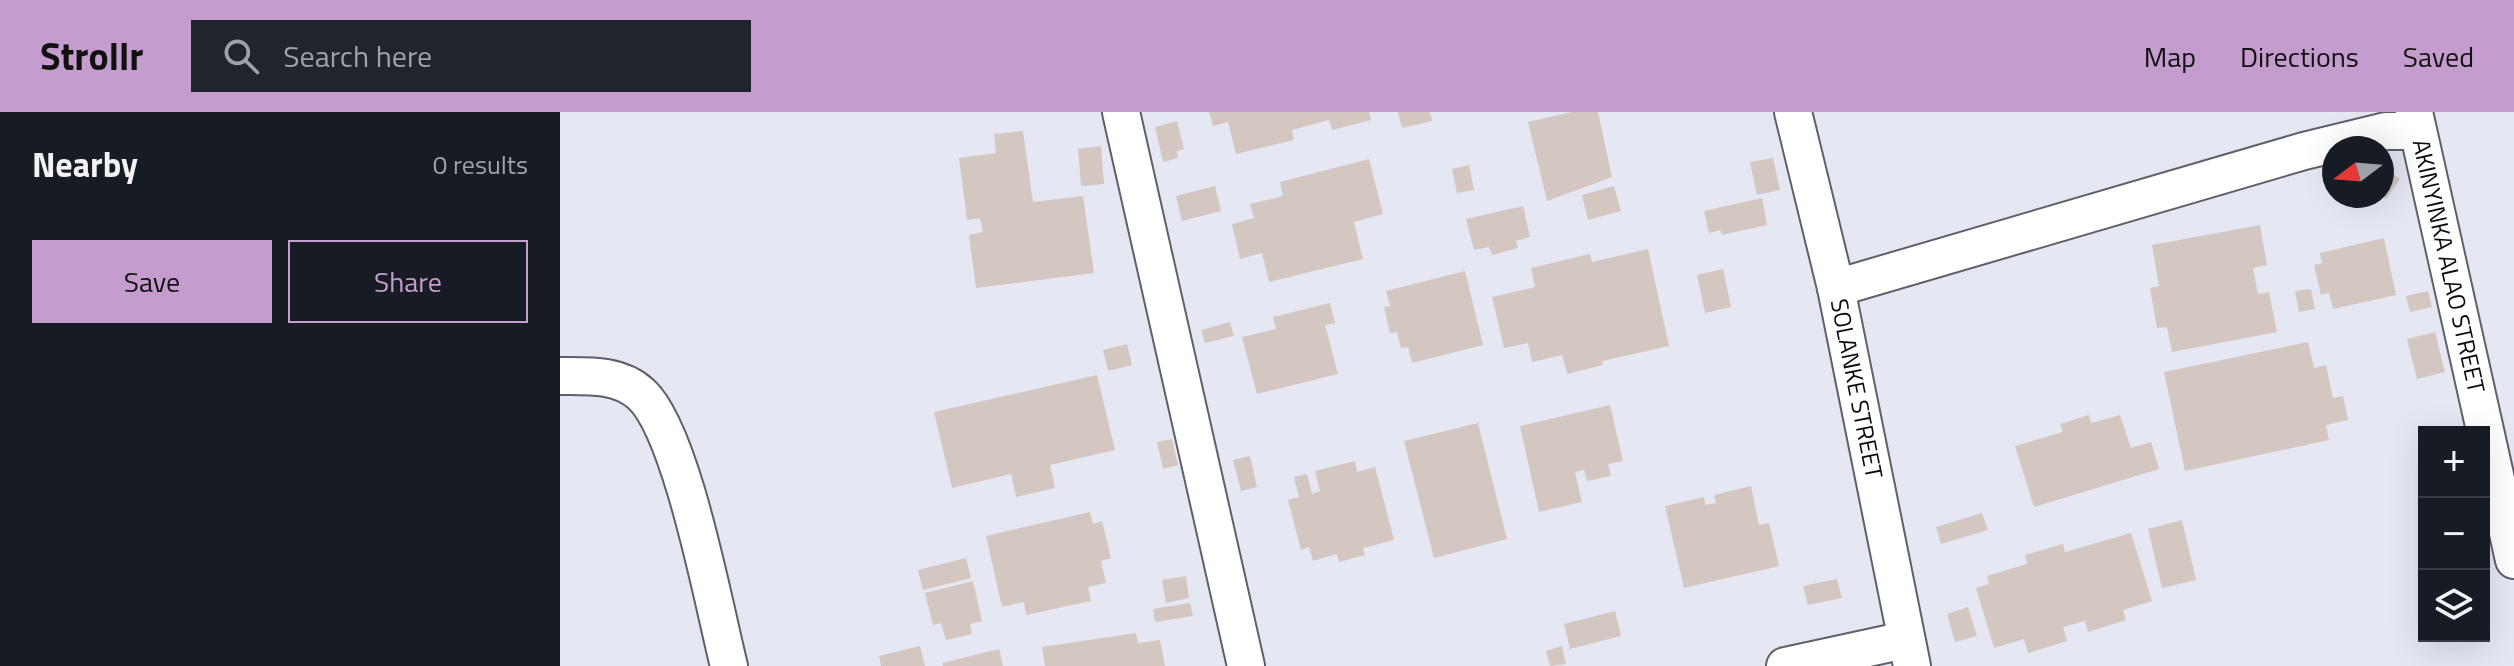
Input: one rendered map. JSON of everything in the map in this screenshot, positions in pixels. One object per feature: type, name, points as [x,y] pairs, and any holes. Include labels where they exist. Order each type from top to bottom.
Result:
[{"type":"street","points":[[1121,112],[1246,666]]},
{"type":"street","name":"SOLANKE STREET","points":[[1793,112],[1836,288],[1909,653]]},
{"type":"street","points":[[1836,288],[2416,121]]},
{"type":"street","name":"AKINYINKA ALAO STREET","points":[[2416,121],[2514,560]]},
{"type":"street","points":[[560,376],[607,376],[642,394],[669,438],[685,486],[729,666]]},
{"type":"street","points":[[1785,666],[1909,653]]},
{"type":"building","points":[[1209,112],[1369,112],[1371,120],[1332,130],[1329,120],[1292,130],[1294,140],[1236,154],[1228,122],[1213,126]]},
{"type":"building","points":[[1398,112],[1430,112],[1432,121],[1402,128]]},
{"type":"building","points":[[1572,112],[1598,112],[1612,177],[1547,201],[1528,122]]},
{"type":"building","points":[[1177,121],[1184,149],[1177,151],[1178,158],[1163,162],[1155,127]]},
{"type":"building","points":[[1023,131],[1033,202],[1083,196],[1094,273],[976,288],[969,235],[983,232],[980,218],[967,220],[959,158],[996,153],[994,134]]},
{"type":"building","points":[[1101,146],[1104,184],[1081,186],[1078,149]]},
{"type":"building","points":[[1773,158],[1780,190],[1757,195],[1750,162]]},
{"type":"building","points":[[1369,159],[1383,214],[1354,222],[1363,259],[1269,282],[1262,253],[1240,259],[1232,224],[1254,218],[1250,204],[1283,196],[1280,182]]},
{"type":"building","points":[[1469,165],[1474,190],[1457,193],[1452,169]]},
{"type":"building","points":[[1215,186],[1221,211],[1182,221],[1176,196]]},
{"type":"building","points":[[1614,186],[1621,211],[1588,220],[1582,195]]},
{"type":"building","points":[[1762,198],[1767,225],[1722,235],[1720,230],[1709,233],[1704,211]]},
{"type":"building","points":[[1523,206],[1530,237],[1516,241],[1518,248],[1492,255],[1489,247],[1474,250],[1466,219]]},
{"type":"building","points":[[2260,225],[2267,265],[2253,268],[2258,294],[2269,292],[2277,332],[2172,352],[2167,327],[2157,328],[2150,288],[2159,286],[2152,245]]},
{"type":"building","points":[[2384,238],[2396,295],[2333,309],[2329,293],[2321,295],[2314,265],[2322,263],[2320,253]]},
{"type":"building","points":[[1648,249],[1669,346],[1602,361],[1603,365],[1567,374],[1562,355],[1532,362],[1528,343],[1504,348],[1492,297],[1535,287],[1531,268],[1590,254],[1592,262]]},
{"type":"building","points":[[1723,269],[1731,307],[1705,313],[1697,275]]},
{"type":"building","points":[[1465,271],[1483,345],[1412,363],[1408,347],[1401,348],[1397,332],[1390,333],[1384,307],[1390,306],[1386,291]]},
{"type":"building","points":[[2311,289],[2315,309],[2299,312],[2295,291]]},
{"type":"building","points":[[2428,291],[2432,307],[2410,312],[2406,296]]},
{"type":"building","points":[[1330,303],[1335,323],[1325,325],[1338,374],[1257,394],[1242,337],[1276,329],[1273,317]]},
{"type":"building","points":[[1230,322],[1234,336],[1205,343],[1201,330]]},
{"type":"building","points":[[2435,332],[2445,372],[2417,379],[2407,339]]},
{"type":"building","points":[[2308,342],[2314,368],[2326,365],[2333,398],[2343,396],[2348,420],[2326,425],[2329,440],[2185,471],[2164,372]]},
{"type":"building","points":[[1127,344],[1132,365],[1108,371],[1103,350]]},
{"type":"building","points":[[1097,375],[1115,450],[1050,465],[1055,488],[1016,497],[1011,474],[952,488],[934,412]]},
{"type":"building","points":[[1610,405],[1623,461],[1608,464],[1611,476],[1587,481],[1584,470],[1575,472],[1582,502],[1539,512],[1520,426]]},
{"type":"building","points":[[2089,415],[2091,423],[2120,415],[2131,448],[2151,442],[2159,469],[2034,507],[2015,446],[2063,432],[2060,424]]},
{"type":"building","points":[[1478,423],[1507,539],[1434,558],[1404,441]]},
{"type":"building","points":[[1172,439],[1178,465],[1163,469],[1157,442]]},
{"type":"building","points":[[1250,456],[1257,487],[1241,491],[1233,460]]},
{"type":"building","points":[[1355,461],[1357,472],[1375,467],[1394,540],[1363,548],[1365,555],[1339,562],[1337,554],[1313,561],[1309,547],[1301,550],[1288,500],[1299,497],[1294,477],[1307,474],[1312,494],[1320,491],[1315,471]]},
{"type":"building","points":[[1751,486],[1759,525],[1769,523],[1779,566],[1684,588],[1665,506],[1704,497],[1705,505],[1716,503],[1714,495]]},
{"type":"building","points":[[1090,512],[1093,524],[1102,521],[1111,558],[1101,561],[1106,583],[1088,587],[1091,601],[1026,615],[1024,602],[1002,607],[986,536]]},
{"type":"building","points":[[1982,513],[1988,530],[1941,544],[1936,527]]},
{"type":"building","points":[[2182,520],[2196,580],[2162,588],[2148,529]]},
{"type":"building","points":[[2131,533],[2152,601],[2123,610],[2126,620],[2088,632],[2085,621],[2063,627],[2067,641],[2028,653],[2024,639],[1994,648],[1976,588],[1989,584],[1987,576],[2027,564],[2025,555],[2063,544],[2065,552]]},
{"type":"building","points":[[966,558],[971,578],[923,590],[918,570]]},
{"type":"building","points":[[1186,576],[1189,598],[1166,603],[1162,580]]},
{"type":"building","points":[[1837,579],[1842,598],[1808,605],[1803,586]]},
{"type":"building","points":[[973,581],[982,621],[970,624],[972,634],[946,640],[941,623],[933,625],[925,593]]},
{"type":"building","points":[[1190,603],[1193,616],[1155,622],[1153,609]]},
{"type":"building","points":[[1968,607],[1977,636],[1955,642],[1947,614]]},
{"type":"building","points":[[1615,611],[1621,636],[1570,649],[1564,624]]},
{"type":"building","points":[[1136,633],[1138,643],[1160,640],[1165,666],[1045,666],[1042,647]]},
{"type":"building","points":[[920,646],[925,666],[881,666],[879,656]]},
{"type":"building","points":[[1562,646],[1566,664],[1550,666],[1546,651]]},
{"type":"building","points":[[999,649],[1003,666],[943,666],[942,663]]}]
